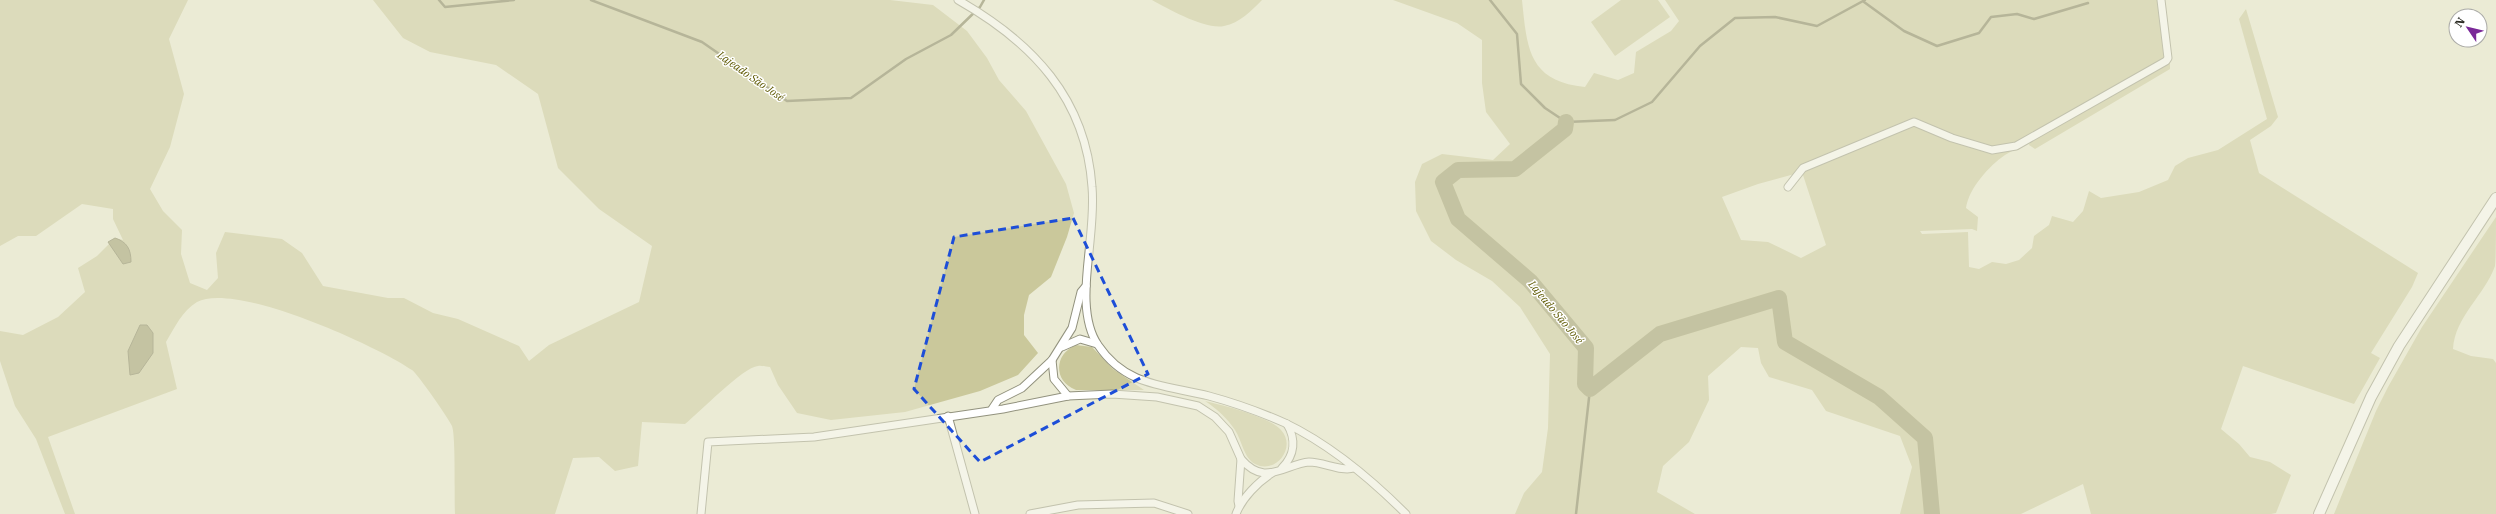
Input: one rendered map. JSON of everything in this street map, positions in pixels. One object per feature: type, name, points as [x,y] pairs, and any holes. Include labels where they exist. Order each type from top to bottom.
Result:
[{"type":"street","points":[[958,0],[980,12],[1020,43],[1049,73],[1067,99],[1080,127],[1088,157],[1092,187],[1092,217],[1086,286],[1090,321],[1097,344],[1116,365],[1142,381],[1226,401],[1287,424],[1328,446],[1347,460],[1406,514]]},
{"type":"street","points":[[1788,187],[1803,168],[1914,122],[1952,138],[1992,150],[2006,149],[2016,146],[2166,61],[2168,58],[2161,0]]},
{"type":"street","points":[[2319,514],[2355,431],[2396,352],[2448,268],[2496,198]]},
{"type":"street","points":[[992,409],[998,400],[1022,388],[1052,360],[1072,328],[1082,292],[1086,286]]},
{"type":"street","points":[[1060,349],[1069,342],[1080,339],[1097,344]]},
{"type":"street","points":[[1052,360],[1054,379],[1068,396]]},
{"type":"street","points":[[701,514],[708,442],[814,437],[992,409],[1003,409],[1068,396],[1127,395],[1188,402],[1207,411],[1222,424],[1234,440],[1241,459],[1238,501],[1239,506]]},
{"type":"street","points":[[948,416],[975,514]]},
{"type":"street","points":[[1282,468],[1289,459],[1293,448],[1292,435],[1287,424]]},
{"type":"street","points":[[1241,459],[1254,470],[1274,472]]},
{"type":"street","points":[[1236,514],[1239,506],[1259,483],[1282,468],[1310,462],[1329,464],[1347,470],[1354,468]]},
{"type":"street","points":[[1030,514],[1078,505],[1154,503],[1188,514]]},
{"type":"highlighted area","points":[[1073,218],[1148,374],[980,462],[914,389],[954,237]]},
{"type":"shaded area","points":[[0,0],[188,0],[169,39],[184,94],[170,147],[150,189],[163,211],[182,230],[181,254],[190,283],[207,290],[218,278],[216,253],[225,232],[282,239],[302,253],[323,286],[388,298],[404,298],[433,313],[458,319],[519,346],[529,361],[549,345],[639,302],[652,246],[599,209],[558,168],[538,94],[496,65],[430,52],[403,38],[373,0],[890,0],[933,5],[967,31],[987,58],[999,80],[1026,111],[1066,184],[1074,213],[1067,237],[1051,277],[1029,295],[1024,315],[1024,335],[1038,353],[1018,375],[980,391],[905,412],[831,420],[797,413],[778,385],[770,367],[758,366],[751,368],[742,374],[685,424],[642,422],[638,466],[615,471],[599,457],[573,458],[555,514],[455,514],[452,426],[433,396],[412,370],[369,346],[306,319],[242,300],[216,298],[197,302],[187,310],[179,320],[166,342],[177,389],[48,437],[75,514],[65,514],[36,439],[15,406],[0,361],[0,331],[23,335],[58,317],[85,292],[78,268],[97,256],[115,238],[123,240],[113,219],[113,209],[82,204],[36,236],[18,236],[0,246]]},
{"type":"shaded area","points":[[1152,0],[1262,0],[1235,22],[1224,26],[1216,26],[1207,25],[1187,18]]},
{"type":"shaded area","points":[[1393,0],[1522,0],[1529,47],[1534,59],[1541,69],[1552,78],[1566,84],[1585,87],[1594,73],[1618,80],[1634,73],[1636,52],[1671,31],[1679,21],[1665,0],[2157,0],[2162,37],[2170,61],[2170,69],[2035,149],[2029,145],[2030,142],[2008,153],[1993,165],[1975,185],[1966,208],[1978,217],[1977,231],[1972,229],[1920,231],[1922,234],[1968,232],[1969,267],[1979,269],[1992,262],[2006,264],[2019,260],[2032,248],[2034,236],[2049,225],[2052,216],[2073,222],[2083,211],[2089,191],[2101,198],[2139,192],[2168,180],[2175,166],[2188,158],[2218,150],[2267,119],[2239,19],[2246,9],[2278,117],[2271,126],[2250,140],[2259,173],[2418,273],[2412,287],[2371,353],[2380,358],[2354,404],[2243,366],[2221,429],[2239,444],[2250,457],[2270,462],[2291,475],[2276,513],[2091,514],[2083,484],[2021,514],[1900,514],[1912,467],[1900,436],[1826,411],[1812,390],[1769,377],[1761,363],[1758,348],[1741,347],[1708,376],[1709,400],[1689,442],[1663,466],[1657,492],[1695,514],[1515,514],[1524,493],[1542,472],[1548,428],[1550,354],[1520,307],[1492,281],[1456,260],[1431,241],[1416,211],[1415,182],[1422,164],[1442,154],[1493,160],[1510,144],[1486,112],[1482,83],[1482,40],[1457,23]],"holes":[[[1802,172],[1826,245],[1801,258],[1768,242],[1741,240],[1722,197],[1758,184]]]},
{"type":"shaded area","points":[[1621,0],[1658,0],[1670,17],[1615,56],[1591,22]]},
{"type":"shaded area","points":[[2496,217],[2495,266],[2484,287],[2459,326],[2453,349],[2471,356],[2493,359],[2496,363],[2496,514],[2334,514],[2376,411],[2388,387],[2422,327]]},
{"type":"shaded area","points":[[115,238],[123,242],[128,247],[131,262],[123,264],[108,242]]},
{"type":"shaded area","points":[[140,325],[147,325],[153,333],[153,353],[139,373],[130,375],[128,351]]},
{"type":"shaded area","points":[[1076,345],[1092,347],[1113,369],[1144,390],[1076,390],[1068,386],[1060,374],[1060,361],[1069,349]]},
{"type":"shaded area","points":[[1205,401],[1257,416],[1275,425],[1281,430],[1287,444],[1282,458],[1277,463],[1270,466],[1255,464],[1248,458],[1232,426],[1222,414]]},
{"type":"waterway","name":"Lajeado São José","points":[[439,0],[445,7],[514,0]]},
{"type":"waterway","name":"Lajeado São José","points":[[591,0],[702,42],[787,101],[851,98],[906,59],[951,35],[980,7],[984,0]]},
{"type":"waterway","points":[[1490,0],[1517,34],[1521,84],[1545,108],[1566,122],[1615,120],[1652,102],[1700,46],[1735,18],[1775,17],[1817,26],[1865,0]]},
{"type":"waterway","points":[[1864,2],[1904,31],[1937,46],[1979,33],[1991,17],[2017,14],[2034,19],[2088,3]]},
{"type":"waterway","name":"Lajeado São José","points":[[1566,122],[1565,129],[1515,169],[1458,170],[1443,182],[1458,219],[1530,281],[1586,348],[1585,384],[1590,389],[1660,334],[1779,298],[1785,342],[1879,397],[1925,438],[1932,514]]},
{"type":"waterway","points":[[1576,514],[1590,389]]}]
